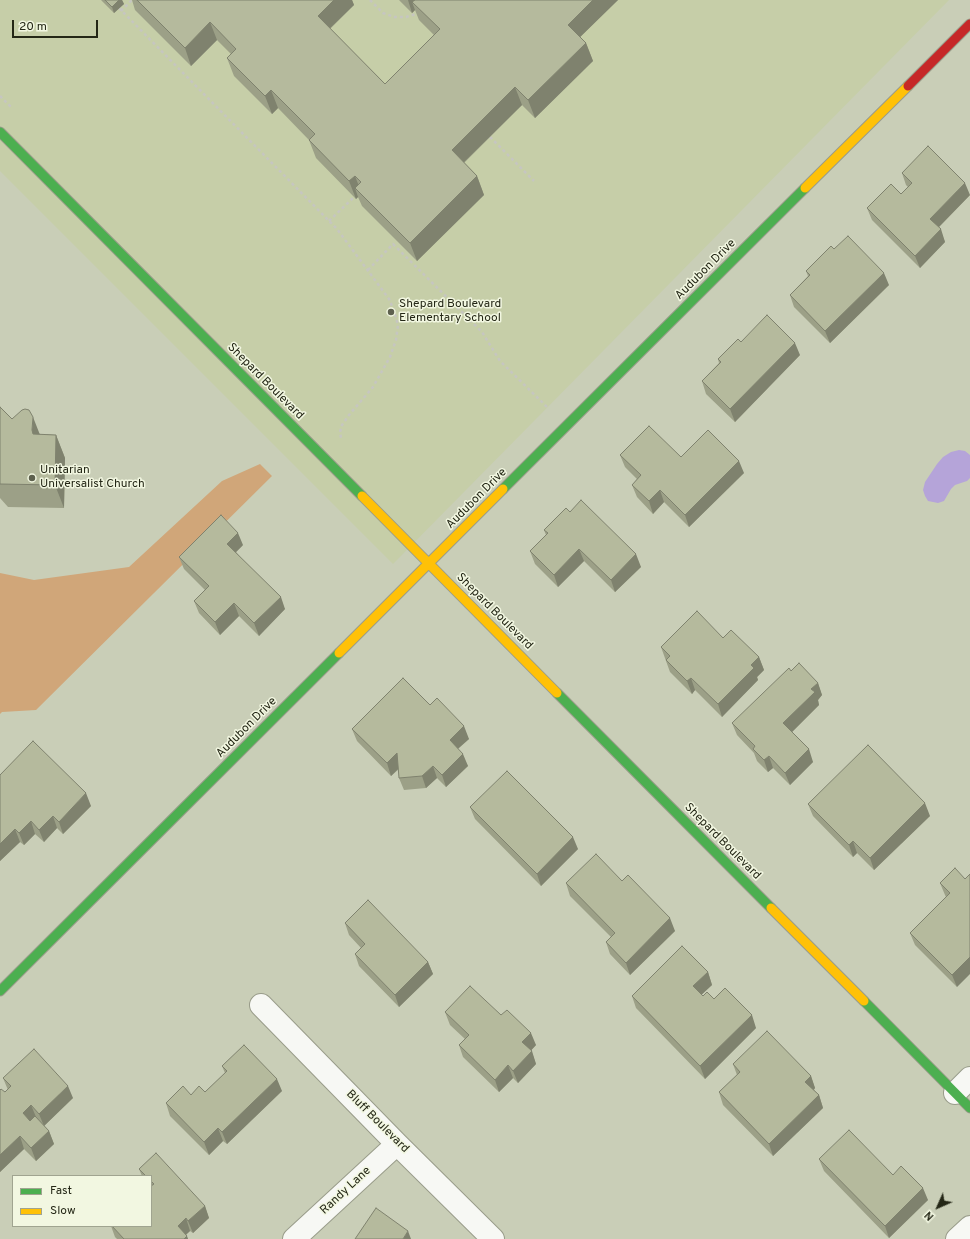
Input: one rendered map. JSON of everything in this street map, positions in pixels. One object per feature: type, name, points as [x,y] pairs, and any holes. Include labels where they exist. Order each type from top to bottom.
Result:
[{"type":"street","name":"Audubon Drive","points":[[0,991],[970,24]]},
{"type":"street","name":"Shepard Boulevard","points":[[0,132],[970,1108]]},
{"type":"street","name":"Bluff Boulevard","points":[[261,1005],[397,1144],[493,1239]]},
{"type":"street","points":[[955,1093],[970,1078]]},
{"type":"street","name":"Randy Lane","points":[[294,1239],[397,1144]]},
{"type":"street","points":[[957,1239],[970,1226]]},
{"type":"path","points":[[132,0],[120,10],[337,229],[390,299],[398,325],[396,340],[390,357],[373,387],[342,425],[340,432],[342,441],[337,436]]},
{"type":"path","points":[[370,0],[383,13],[394,18],[418,14],[423,10]]},
{"type":"path","points":[[0,96],[16,112]]},
{"type":"path","points":[[490,137],[534,181]]},
{"type":"path","points":[[329,221],[354,197]]},
{"type":"path","points":[[368,270],[393,244],[482,332],[500,361],[547,407]]},
{"type":"shaded area","name":"Shepard Boulevard Elementary School","points":[[0,0],[949,0],[393,564],[0,171]]},
{"type":"shaded area","points":[[959,450],[965,451],[970,455],[970,478],[967,481],[955,485],[944,501],[938,503],[928,501],[923,490],[925,482],[943,457],[951,452]]},
{"type":"shaded area","points":[[260,464],[272,476],[36,710],[2,712],[0,714],[0,573],[34,580],[129,567],[222,481]]},
{"type":"building","points":[[105,0],[119,0],[112,7]]},
{"type":"building","points":[[137,0],[334,0],[318,16],[385,84],[440,29],[412,2],[415,0],[593,0],[568,25],[586,43],[528,100],[515,87],[452,150],[477,176],[410,243],[355,188],[361,182],[355,176],[349,181],[309,140],[315,134],[271,90],[265,96],[227,58],[236,49],[210,22],[185,48]]},
{"type":"building","points":[[928,146],[965,183],[930,219],[941,229],[915,256],[867,208],[891,184],[901,194],[912,183],[902,173]]},
{"type":"building","points":[[848,236],[884,273],[825,331],[790,295],[810,275],[806,271],[831,246],[834,249]]},
{"type":"building","points":[[767,315],[795,343],[730,409],[702,381],[721,362],[718,359],[738,339],[741,342]]},
{"type":"building","points":[[0,407],[12,419],[22,410],[29,410],[33,417],[33,434],[56,435],[55,485],[0,484]]},
{"type":"building","points":[[649,426],[681,457],[708,430],[739,461],[685,515],[660,490],[649,501],[632,485],[641,475],[620,455]]},
{"type":"building","points":[[581,500],[636,554],[611,580],[579,549],[554,575],[530,551],[548,533],[544,530],[566,508],[570,512]]},
{"type":"building","points":[[221,515],[238,533],[227,544],[281,597],[254,623],[234,603],[215,622],[194,601],[209,586],[179,557]]},
{"type":"building","points":[[697,611],[723,638],[731,630],[759,657],[751,665],[754,668],[718,704],[691,678],[687,681],[666,660],[670,656],[661,647]]},
{"type":"building","points":[[799,663],[818,683],[811,689],[815,692],[783,723],[809,749],[785,773],[769,756],[764,760],[753,749],[755,746],[732,723],[789,668],[791,671]]},
{"type":"building","points":[[403,678],[430,705],[437,698],[464,726],[450,740],[463,754],[442,775],[433,766],[422,776],[399,778],[397,753],[387,763],[352,729]]},
{"type":"building","points":[[33,741],[86,793],[59,822],[53,816],[39,830],[31,821],[19,833],[15,829],[0,844],[0,775]]},
{"type":"building","points":[[868,745],[925,803],[870,858],[853,841],[849,845],[808,804]]},
{"type":"building","points":[[507,771],[573,837],[537,874],[470,807]]},
{"type":"building","points":[[596,854],[622,881],[628,875],[670,918],[626,963],[606,942],[615,933],[566,883]]},
{"type":"building","points":[[955,868],[965,879],[970,874],[970,957],[952,975],[910,933],[950,893],[940,883]]},
{"type":"building","points":[[368,900],[428,962],[395,995],[355,954],[365,944],[345,923]]},
{"type":"building","points":[[682,946],[708,972],[693,986],[703,996],[707,992],[714,999],[725,988],[752,1015],[700,1066],[632,996]]},
{"type":"building","points":[[470,986],[501,1015],[507,1010],[531,1033],[522,1042],[532,1051],[513,1071],[508,1065],[495,1080],[459,1045],[469,1035],[445,1012]]},
{"type":"building","points":[[767,1031],[811,1076],[805,1082],[819,1095],[769,1144],[719,1092],[740,1072],[733,1064]]},
{"type":"building","points":[[244,1045],[277,1079],[222,1132],[218,1128],[204,1142],[166,1103],[183,1086],[191,1095],[199,1086],[205,1092],[227,1071],[222,1066]]},
{"type":"building","points":[[34,1049],[68,1086],[39,1114],[31,1105],[23,1113],[30,1121],[35,1116],[49,1131],[31,1148],[20,1136],[0,1155],[0,1090],[1,1089],[5,1092],[11,1086],[3,1078]]},
{"type":"building","points":[[849,1130],[893,1175],[901,1166],[923,1188],[885,1226],[819,1159]]},
{"type":"building","points":[[156,1153],[205,1206],[188,1221],[186,1218],[178,1226],[187,1236],[184,1239],[124,1239],[113,1227],[152,1227],[152,1185],[154,1184],[152,1182],[152,1175],[145,1175],[139,1169]]},
{"type":"building","points":[[376,1208],[408,1231],[403,1239],[355,1239]]},
{"type":"traffic: fast","points":[[0,132],[362,496]]},
{"type":"traffic: fast","points":[[503,489],[805,188]]},
{"type":"traffic: fast","points":[[0,991],[339,653]]},
{"type":"traffic: fast","points":[[557,693],[771,908]]},
{"type":"traffic: fast","points":[[864,1001],[970,1108]]},
{"type":"traffic: slow","points":[[805,188],[908,86]]},
{"type":"traffic: slow","points":[[339,653],[503,489]]},
{"type":"traffic: slow","points":[[362,496],[557,693]]},
{"type":"traffic: slow","points":[[771,908],[864,1001]]},
{"type":"traffic: jam","points":[[908,86],[970,24]]},
{"type":"place","name":"Shepard Boulevard Elementary School","points":[[391,312]]},
{"type":"place","name":"Unitarian Universalist Church","points":[[32,478]]}]
